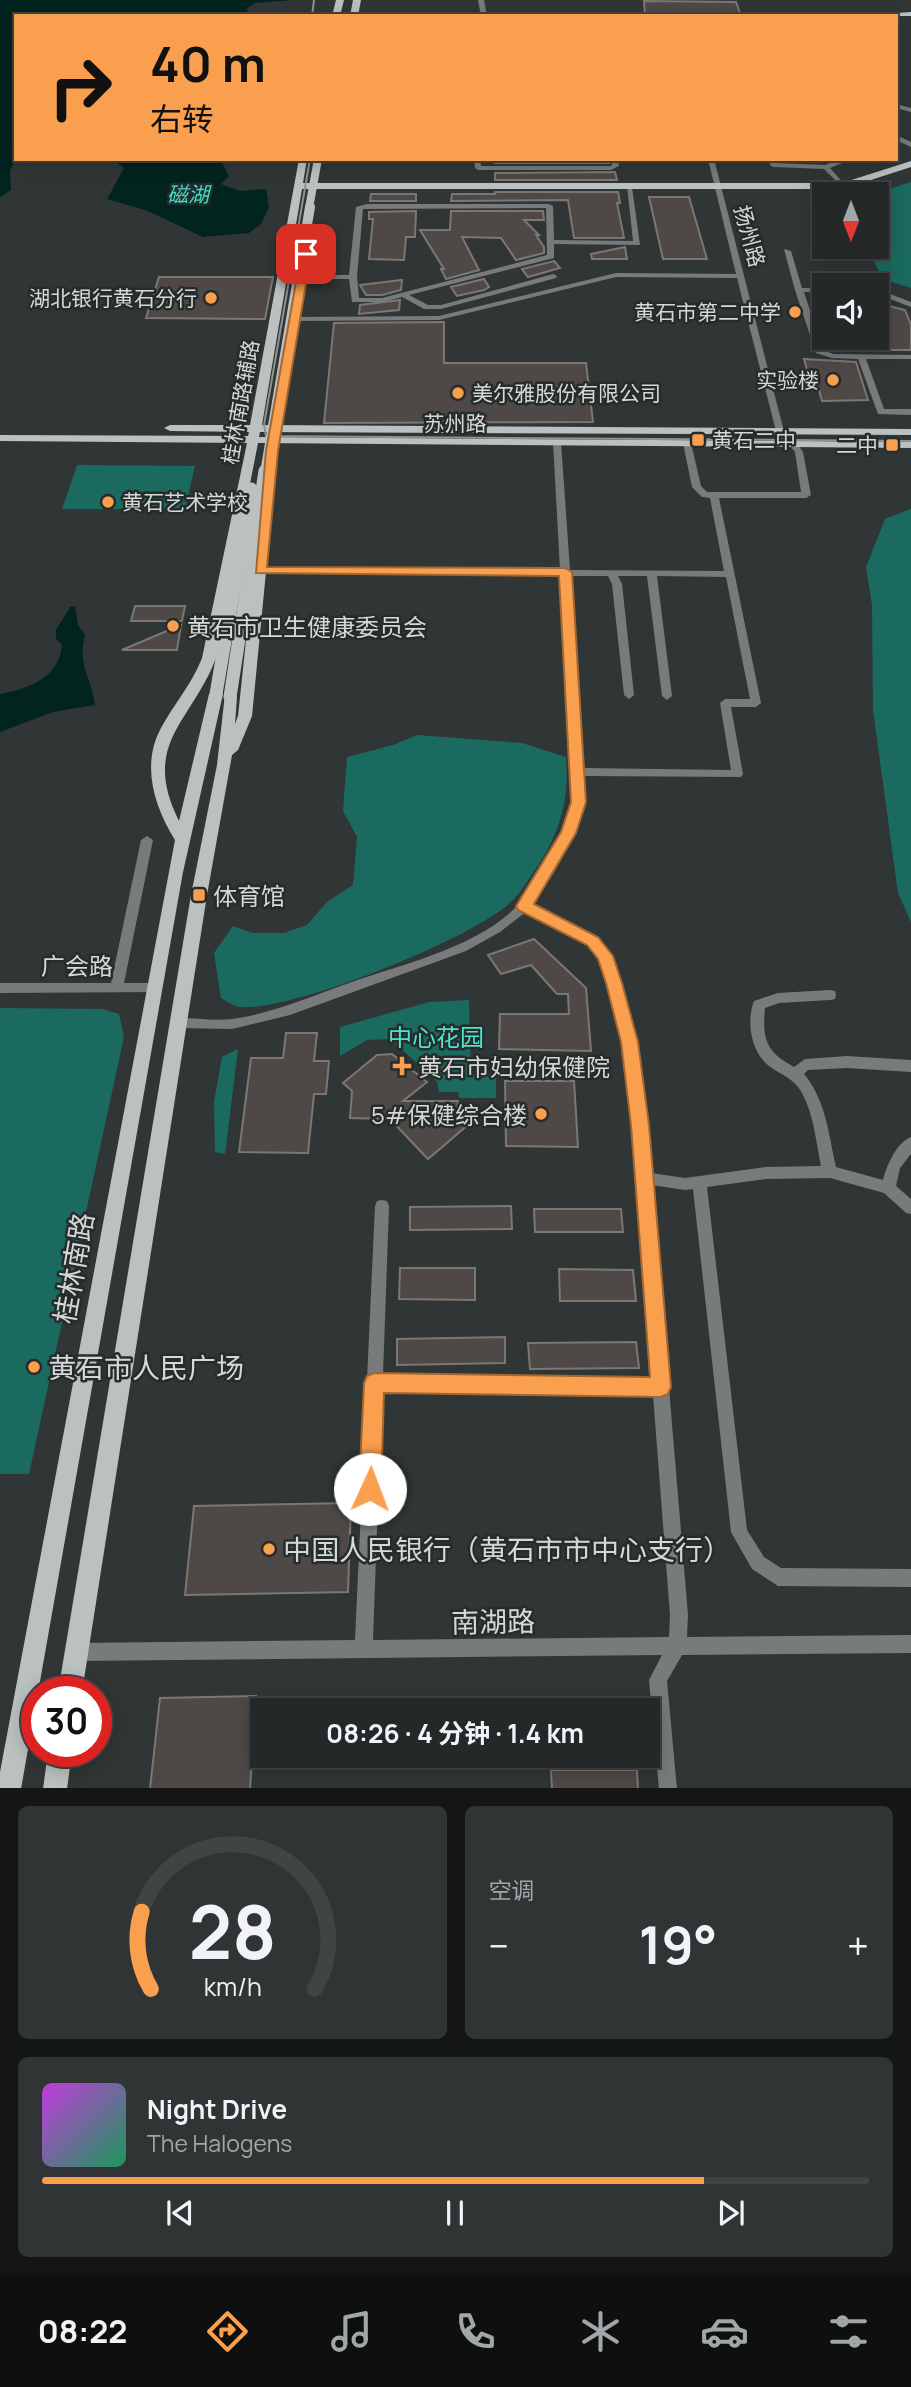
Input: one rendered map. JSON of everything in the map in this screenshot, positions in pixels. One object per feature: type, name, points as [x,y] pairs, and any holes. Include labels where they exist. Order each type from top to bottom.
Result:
[{"type":"main road","name":"桂林南路辅路","points":[[183,841],[165,808],[158,753],[168,728],[202,679],[209,658],[254,436],[303,161]]},
{"type":"main road","points":[[72,1676],[178,1023],[224,765],[223,696],[309,161]]},
{"type":"main road","name":"桂林南路辅路","points":[[224,765],[245,716],[274,436],[303,277],[319,161]]},
{"type":"main road","points":[[223,696],[319,161]]},
{"type":"main road","points":[[855,182],[911,164]]},
{"type":"main road","points":[[299,186],[812,186]]},
{"type":"main road","name":"苏州路","points":[[0,428],[254,436]]},
{"type":"main road","name":"苏州路","points":[[274,436],[557,443],[687,443],[911,432]]},
{"type":"main road","name":"苏州路","points":[[0,438],[274,436],[785,439],[911,445]]},
{"type":"main road","name":"桂林南路","points":[[9,1788],[154,988],[183,841],[223,696]]},
{"type":"main road","points":[[55,1788],[58,1767]]},
{"type":"street","points":[[545,161],[546,168]]},
{"type":"street","points":[[478,186],[478,163],[546,168],[611,168],[616,166],[615,161]]},
{"type":"street","name":"扬州路","points":[[712,161],[785,439],[799,452],[806,495],[714,495]]},
{"type":"street","points":[[773,161],[773,165],[826,166],[842,161]]},
{"type":"street","points":[[826,166],[839,182]]},
{"type":"street","points":[[551,242],[637,243],[629,187]]},
{"type":"street","points":[[549,206],[551,256],[476,276],[382,300],[355,300],[354,277],[360,207],[549,206]]},
{"type":"street","points":[[787,251],[819,351],[832,356],[911,357]]},
{"type":"street","points":[[296,319],[439,318],[616,275],[742,276]]},
{"type":"street","points":[[476,276],[497,293]]},
{"type":"street","points":[[403,295],[416,303],[440,307],[553,276]]},
{"type":"street","points":[[303,277],[354,277]]},
{"type":"street","points":[[799,290],[812,290]]},
{"type":"street","points":[[889,296],[911,305]]},
{"type":"street","points":[[861,357],[881,412],[911,412]]},
{"type":"street","points":[[178,1023],[232,1024],[285,1011],[462,948],[524,906],[572,825],[578,802],[557,443]]},
{"type":"street","points":[[578,772],[737,774],[725,703],[756,703],[714,495],[705,495],[697,488],[687,443]]},
{"type":"street","points":[[260,570],[730,574]]},
{"type":"street","points":[[612,573],[617,584],[629,695]]},
{"type":"street","points":[[652,573],[667,696]]},
{"type":"street","points":[[117,987],[147,840]]},
{"type":"street","points":[[524,906],[592,941],[605,956],[629,1042],[645,1178],[679,1615],[678,1645],[659,1680],[668,1788]]},
{"type":"street","name":"广会路","points":[[0,988],[154,988]]},
{"type":"street","points":[[830,1172],[808,1090],[797,1073],[780,1066],[762,1052],[757,1029],[759,1005],[778,998],[831,995]]},
{"type":"street","points":[[797,1073],[805,1065],[847,1062],[911,1066]]},
{"type":"street","points":[[888,1188],[894,1166],[911,1143]]},
{"type":"street","points":[[645,1178],[685,1184],[765,1173],[830,1172],[888,1188],[911,1208]]},
{"type":"street","points":[[699,1182],[740,1532],[758,1563],[778,1577],[911,1578]]},
{"type":"street","points":[[364,1648],[382,1206]]},
{"type":"street","points":[[374,1383],[661,1387]]},
{"type":"street","name":"南湖路","points":[[76,1652],[911,1644]]},
{"type":"green space","points":[[911,182],[911,288],[889,281],[889,273],[879,273],[873,259],[889,259],[889,189]]},
{"type":"green space","points":[[77,465],[195,466],[185,509],[62,509]]},
{"type":"green space","points":[[911,509],[911,922],[898,893],[873,710],[872,605],[866,567],[885,519]]},
{"type":"green space","points":[[417,735],[522,743],[566,757],[566,790],[560,820],[548,848],[519,893],[490,917],[459,935],[422,953],[339,985],[266,1005],[240,1007],[221,998],[214,953],[233,926],[253,933],[284,933],[307,925],[327,902],[353,885],[357,837],[343,811],[347,757],[393,745]]},
{"type":"green space","name":"中心花园","points":[[469,1000],[471,1073],[496,1075],[496,1098],[459,1098],[458,1092],[439,1092],[437,1081],[390,1039],[367,1040],[340,1056],[340,1027],[429,1002]]},
{"type":"green space","name":"黄石市人民广场","points":[[0,1008],[103,1009],[119,1014],[124,1037],[29,1474],[0,1474]]},
{"type":"green space","points":[[238,1049],[225,1154],[215,1152],[214,1102],[222,1057]]},
{"type":"water","points":[[0,0],[292,0],[255,3],[247,8],[248,14],[14,14],[15,161],[10,171],[11,190],[0,197]]},
{"type":"water","name":"磁湖","points":[[115,161],[221,161],[229,176],[221,184],[240,191],[266,189],[269,207],[261,224],[249,233],[203,237],[148,211],[107,199],[124,168]]},
{"type":"water","points":[[75,606],[78,625],[85,635],[84,663],[95,705],[53,712],[0,732],[0,694],[31,685],[55,666],[62,645],[56,639],[56,630],[70,607]]},
{"type":"building","points":[[644,1],[736,2],[740,14],[645,14]]},
{"type":"building","points":[[608,161],[609,163],[495,163]]},
{"type":"building","points":[[615,172],[617,180],[495,180],[495,173]]},
{"type":"building","points":[[618,192],[620,203],[617,203],[624,238],[574,238],[568,200],[451,201],[452,194]]},
{"type":"building","points":[[371,194],[416,194],[416,201],[370,201]]},
{"type":"building","points":[[649,197],[689,197],[707,259],[663,259]]},
{"type":"building","points":[[416,211],[415,237],[406,237],[404,260],[369,259],[373,219],[369,219],[369,212]]},
{"type":"building","points":[[451,211],[543,211],[544,220],[524,220],[539,235],[536,235],[544,247],[544,253],[516,260],[501,238],[462,237],[479,270],[446,279],[441,269],[444,269],[420,230],[450,230]]},
{"type":"building","points":[[625,247],[627,259],[592,259],[591,254]]},
{"type":"building","points":[[554,261],[560,268],[528,277],[522,269]]},
{"type":"building","name":"湖北银行黄石分行","points":[[159,277],[273,277],[265,319],[146,318]]},
{"type":"building","points":[[484,279],[489,287],[484,290],[457,296],[451,287]]},
{"type":"building","points":[[402,280],[401,290],[382,295],[366,295],[360,285]]},
{"type":"building","points":[[400,300],[399,310],[359,314],[360,305]]},
{"type":"building","points":[[889,306],[905,310],[911,325],[911,350],[889,350]]},
{"type":"building","name":"美尔雅股份有限公司","points":[[444,322],[444,363],[586,363],[593,422],[324,423],[334,323]]},
{"type":"building","points":[[804,359],[856,362],[868,400],[822,401],[817,383],[811,383]]},
{"type":"building","points":[[135,606],[185,606],[182,621],[131,621]]},
{"type":"building","points":[[181,625],[177,650],[122,650]]},
{"type":"building","points":[[534,939],[586,988],[591,1051],[499,1049],[500,1014],[569,1014],[568,994],[557,994],[531,965],[501,974],[488,955]]},
{"type":"building","points":[[286,1033],[317,1033],[314,1061],[329,1061],[326,1094],[314,1094],[308,1153],[239,1152],[251,1058],[283,1058]]},
{"type":"building","points":[[392,1054],[427,1082],[403,1101],[458,1101],[457,1112],[469,1124],[428,1159],[390,1119],[350,1118],[352,1091],[343,1083],[377,1055]]},
{"type":"building","name":"5#保健综合楼","points":[[505,1081],[574,1081],[578,1147],[506,1146]]},
{"type":"building","points":[[511,1206],[512,1229],[410,1230],[410,1207]]},
{"type":"building","points":[[534,1209],[621,1209],[623,1232],[535,1232]]},
{"type":"building","points":[[400,1268],[475,1268],[475,1300],[399,1299]]},
{"type":"building","points":[[559,1269],[633,1270],[636,1301],[560,1301]]},
{"type":"building","points":[[505,1337],[505,1363],[397,1365],[397,1339]]},
{"type":"building","points":[[636,1342],[639,1368],[530,1369],[528,1343]]},
{"type":"building","name":"中国人民银行（黄石市市中心支行）","points":[[351,1503],[348,1592],[185,1595],[194,1506]]},
{"type":"building","points":[[256,1696],[250,1698],[250,1788],[150,1788],[160,1698]]},
{"type":"building","points":[[551,1770],[637,1770],[638,1788],[552,1788]]},
{"type":"tram line","points":[[312,14],[314,0]]},
{"type":"tram line","points":[[310,161],[264,425],[266,436],[911,441]]},
{"type":"place","name":"湖北银行黄石分行","points":[[211,298]]},
{"type":"place","name":"黄石市第二中学","points":[[795,312]]},
{"type":"place","name":"实验楼","points":[[833,380]]},
{"type":"place","name":"美尔雅股份有限公司","points":[[458,393]]},
{"type":"place","name":"黄石二中","points":[[698,440]]},
{"type":"place","name":"二中","points":[[892,445]]},
{"type":"place","name":"黄石艺术学校","points":[[108,502]]},
{"type":"place","name":"黄石市卫生健康委员会","points":[[173,626]]},
{"type":"place","name":"体育馆","points":[[199,895]]},
{"type":"place","name":"黄石市妇幼保健院","points":[[402,1066]]},
{"type":"place","name":"5#保健综合楼","points":[[541,1114]]},
{"type":"place","name":"黄石市人民广场","points":[[34,1367]]},
{"type":"place","name":"中国人民银行（黄石市市中心支行）","points":[[269,1549]]},
{"type":"route","points":[[306,254],[272,451],[260,570],[565,572],[578,802],[568,833],[524,906],[592,941],[605,956],[614,983],[629,1042],[640,1125],[661,1387],[374,1383],[370,1489]]}]
